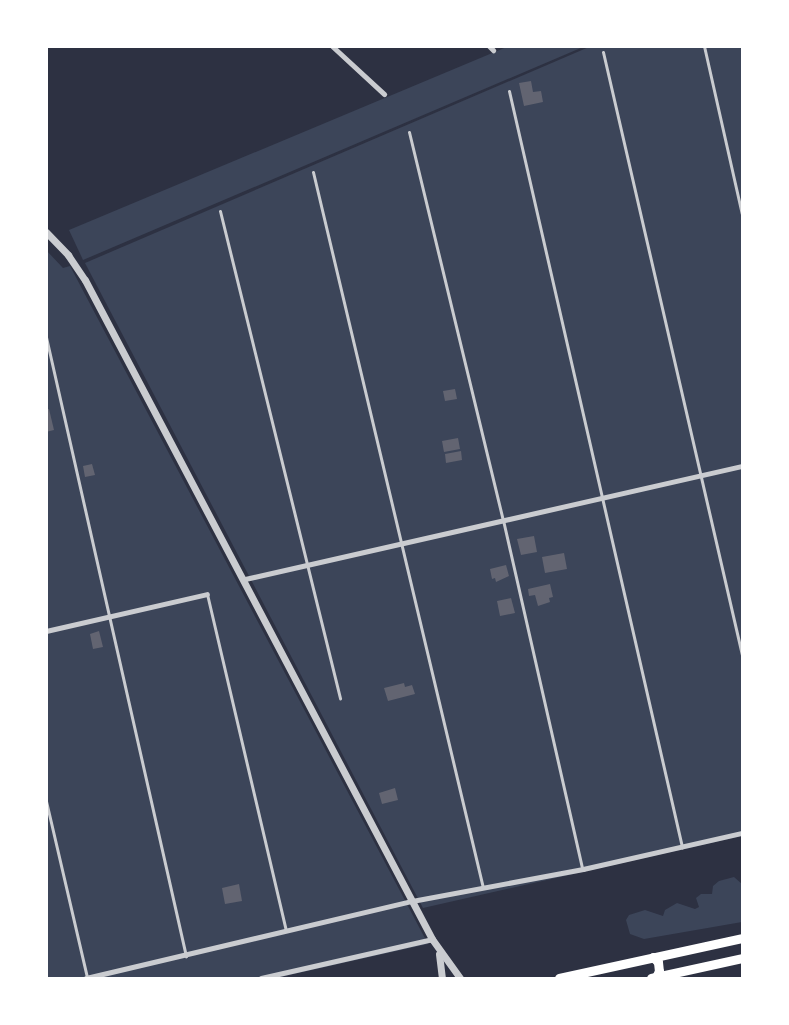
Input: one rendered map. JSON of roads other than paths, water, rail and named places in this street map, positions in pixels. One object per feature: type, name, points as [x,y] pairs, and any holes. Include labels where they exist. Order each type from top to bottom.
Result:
[{"type":"highway","points":[[560,978],[742,938]]},
{"type":"highway","points":[[653,957],[658,962],[659,971],[654,978]]},
{"type":"highway","points":[[654,978],[742,958]]},
{"type":"street","points":[[332,46],[384,94]]},
{"type":"street","points":[[46,232],[68,255],[86,280],[432,939],[460,978]]},
{"type":"street","points":[[245,579],[742,466]]},
{"type":"street","points":[[46,631],[207,594]]},
{"type":"street","points":[[87,978],[412,901],[583,869],[742,833]]},
{"type":"street","points":[[261,978],[432,939]]},
{"type":"street","points":[[439,951],[442,978]]},
{"type":"lane","points":[[704,46],[742,214]]},
{"type":"lane","points":[[603,52],[742,655]]},
{"type":"lane","points":[[509,91],[682,847]]},
{"type":"lane","points":[[409,132],[503,520],[583,869]]},
{"type":"lane","points":[[313,172],[483,889]]},
{"type":"lane","points":[[220,211],[340,698]]},
{"type":"lane","points":[[46,337],[186,956]]},
{"type":"lane","points":[[207,594],[286,932]]},
{"type":"lane","points":[[46,801],[87,978]]}]
